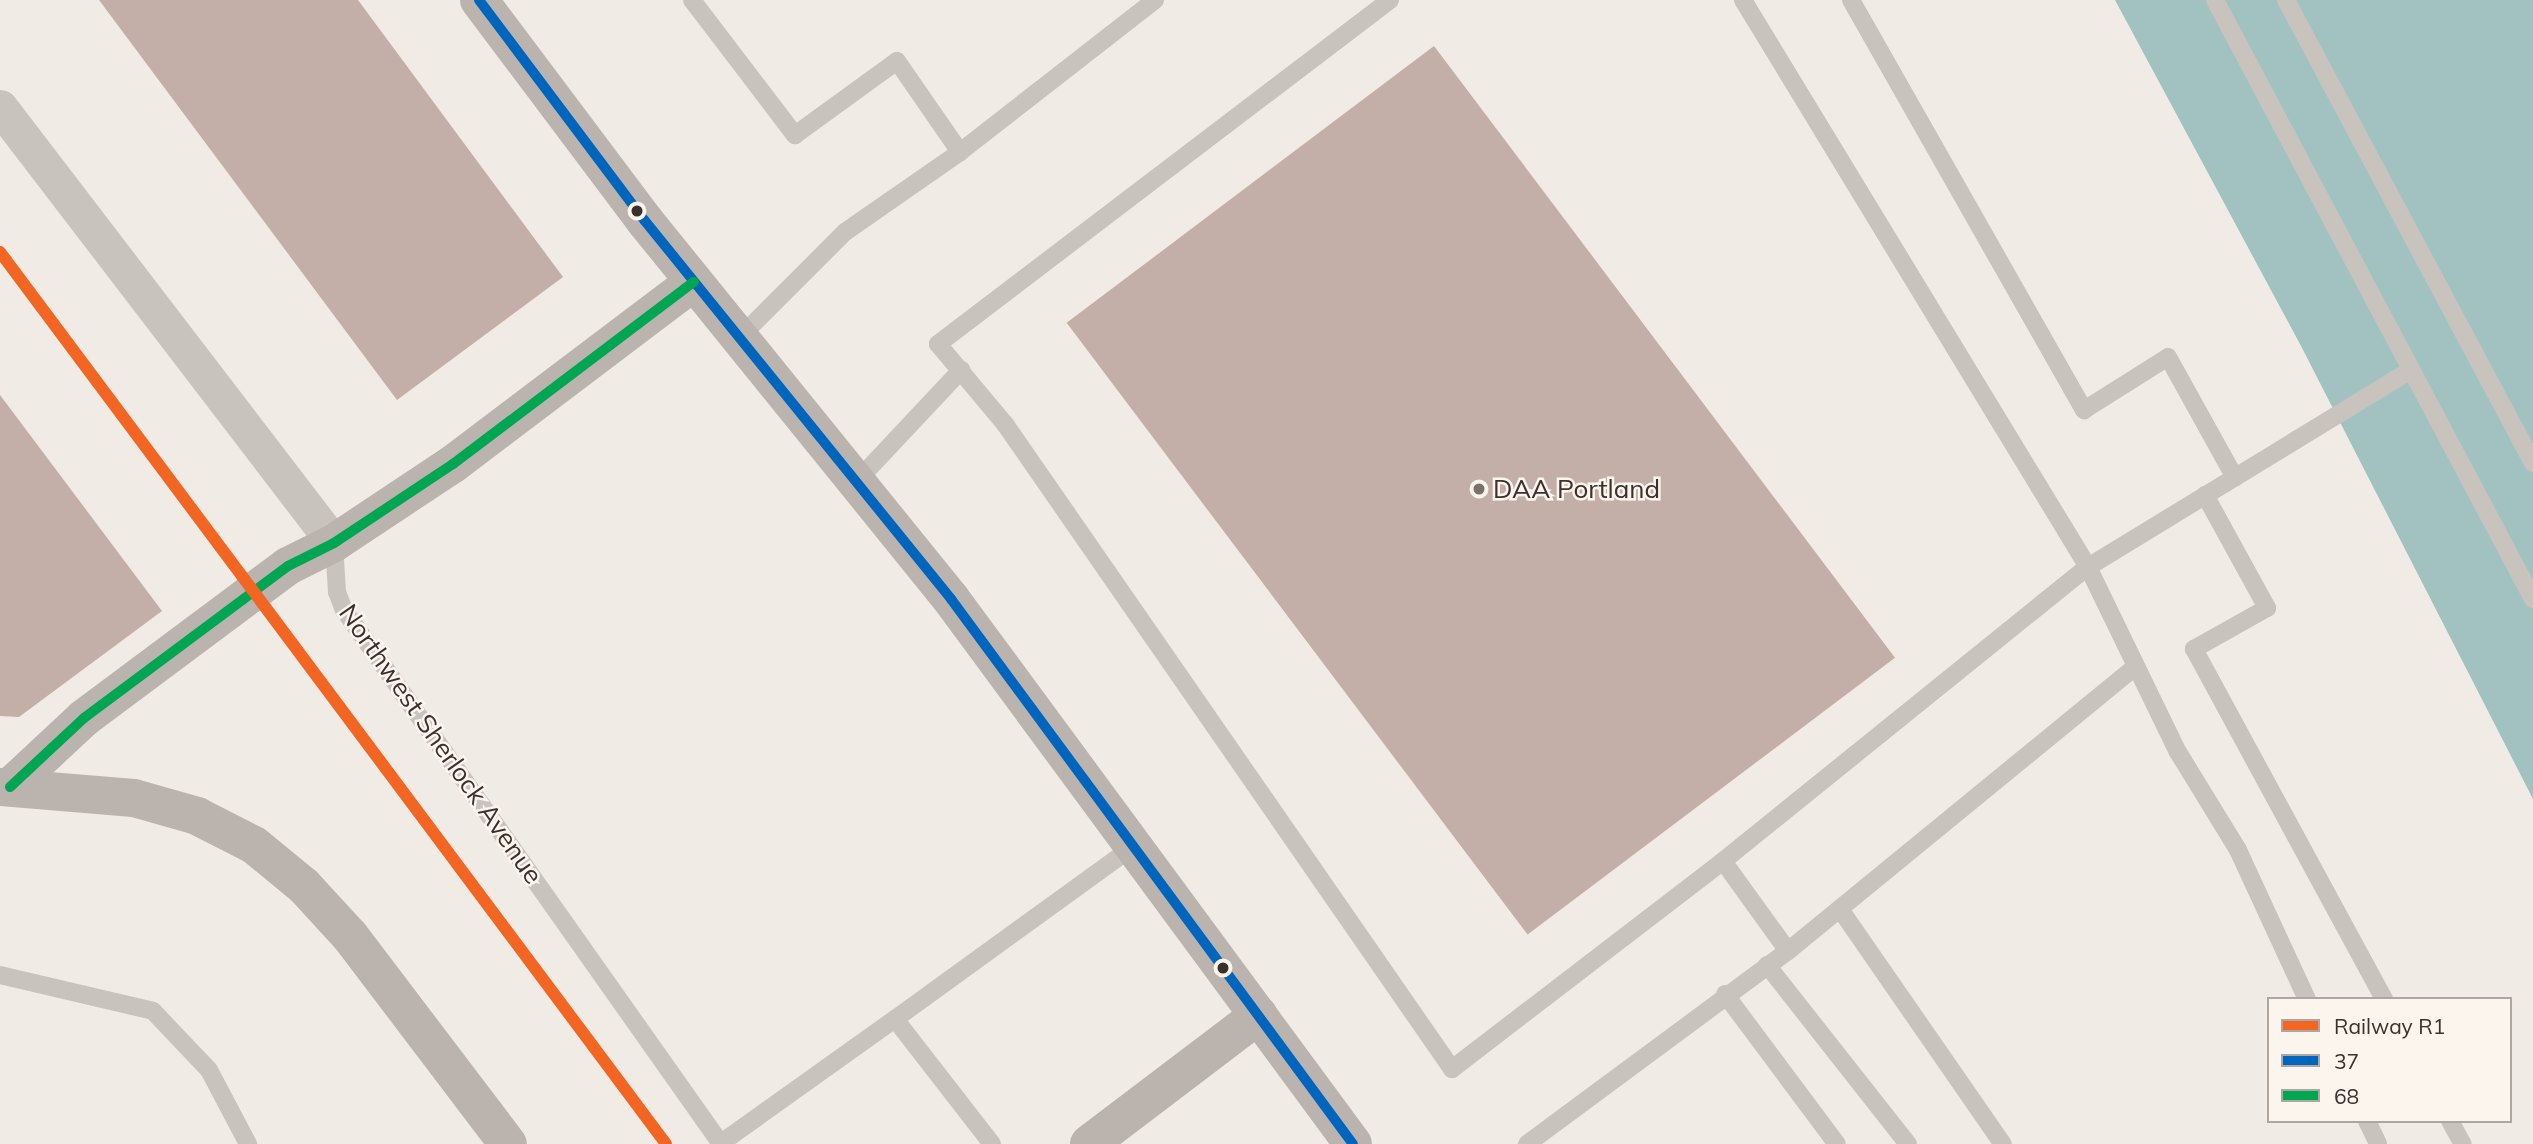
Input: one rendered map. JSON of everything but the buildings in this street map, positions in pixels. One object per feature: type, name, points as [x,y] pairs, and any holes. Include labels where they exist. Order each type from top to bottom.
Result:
[{"type":"street","points":[[479,0],[694,282],[951,599],[1353,1144]]},
{"type":"street","points":[[0,107],[334,543]]},
{"type":"street","points":[[5,787],[84,718],[288,566],[334,543],[453,464],[694,282]]},
{"type":"street","points":[[5,787],[101,793],[168,806],[254,845],[304,886],[350,936],[508,1144]]},
{"type":"street","points":[[1089,1144],[1259,1015]]},
{"type":"lane","points":[[692,0],[795,135],[897,61],[960,152]]},
{"type":"lane","points":[[739,338],[845,232],[960,152],[1155,0]]},
{"type":"lane","points":[[1743,0],[2088,567],[2134,668],[2178,752],[2238,850],[2305,997]]},
{"type":"lane","points":[[1851,0],[2084,410],[2168,357],[2235,478]]},
{"type":"lane","points":[[2215,0],[2533,599]]},
{"type":"lane","points":[[2287,0],[2533,463]]},
{"type":"lane","points":[[1384,2],[938,344],[1004,424],[1452,1069],[1723,861],[2088,567],[2411,370]]},
{"type":"lane","points":[[856,482],[961,370]]},
{"type":"lane","points":[[2205,495],[2267,608],[2194,649],[2383,997]]},
{"type":"lane","name":"Northwest Sherlock Avenue","points":[[334,543],[339,601],[344,610],[721,1143]]},
{"type":"lane","points":[[1538,1141],[1725,994],[1788,951],[2134,668]]},
{"type":"lane","points":[[721,1143],[1134,846]]},
{"type":"lane","points":[[1723,861],[1788,951]]},
{"type":"lane","points":[[1840,909],[2003,1144]]},
{"type":"lane","points":[[1767,965],[1908,1144]]},
{"type":"lane","points":[[0,975],[153,1011],[209,1070],[248,1144]]},
{"type":"lane","points":[[1725,994],[1837,1144]]},
{"type":"lane","points":[[895,1018],[992,1144]]},
{"type":"lane","points":[[2368,1123],[2378,1144]]},
{"type":"lane","points":[[2451,1123],[2462,1144]]},
{"type":"water","points":[[2115,0],[2533,0],[2533,799],[2301,346]]},
{"type":"rail line","name":"R1","points":[[0,252],[666,1144]]},
{"type":"transit line","name":"37","points":[[479,0],[645,221],[951,599],[1353,1144]]},
{"type":"transit line","name":"68","points":[[10,787],[84,718],[288,566],[334,543],[453,464],[694,282]]},
{"type":"place","name":"DAA Portland","points":[[1479,489]]}]
